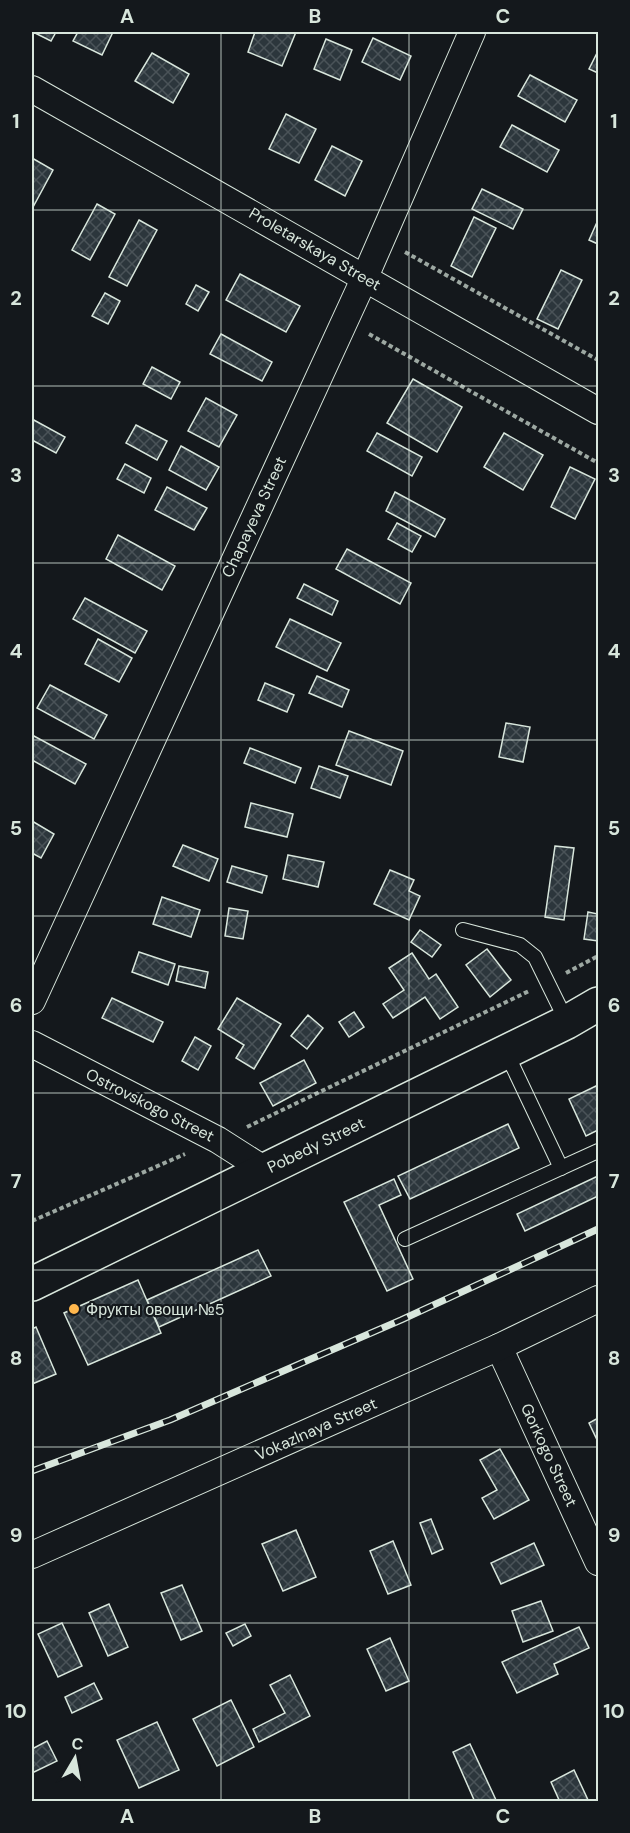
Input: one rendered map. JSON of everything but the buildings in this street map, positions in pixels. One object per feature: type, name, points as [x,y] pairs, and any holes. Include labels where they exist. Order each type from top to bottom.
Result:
[{"type":"street","name":"Chapayeva Street","points":[[32,1001],[365,277],[472,32]]},
{"type":"street","name":"Proletarskaya Street","points":[[32,89],[598,411]]},
{"type":"street","name":"Pobedy Street","points":[[32,1284],[567,1022],[598,1004]]},
{"type":"street","name":"Ostrovskogo Street","points":[[32,1044],[218,1140],[265,1170]]},
{"type":"street","name":"Vokazlnaya Street","points":[[32,1555],[499,1347],[598,1299]]},
{"type":"street","name":"Gorkogo Street","points":[[499,1347],[598,1562]]},
{"type":"lane","points":[[463,930],[520,945],[535,957],[567,1022]]},
{"type":"lane","points":[[506,1052],[561,1168]]},
{"type":"lane","points":[[405,1239],[598,1151]]},
{"type":"path","points":[[382,239],[598,360]]},
{"type":"path","points":[[345,321],[598,463]]},
{"type":"path","points":[[32,1221],[218,1140],[547,983],[598,956]]},
{"type":"railway","points":[[32,1471],[170,1420],[401,1320],[598,1229]]},
{"type":"place","name":"Фрукты овощи №5","points":[[74,1309]]}]
